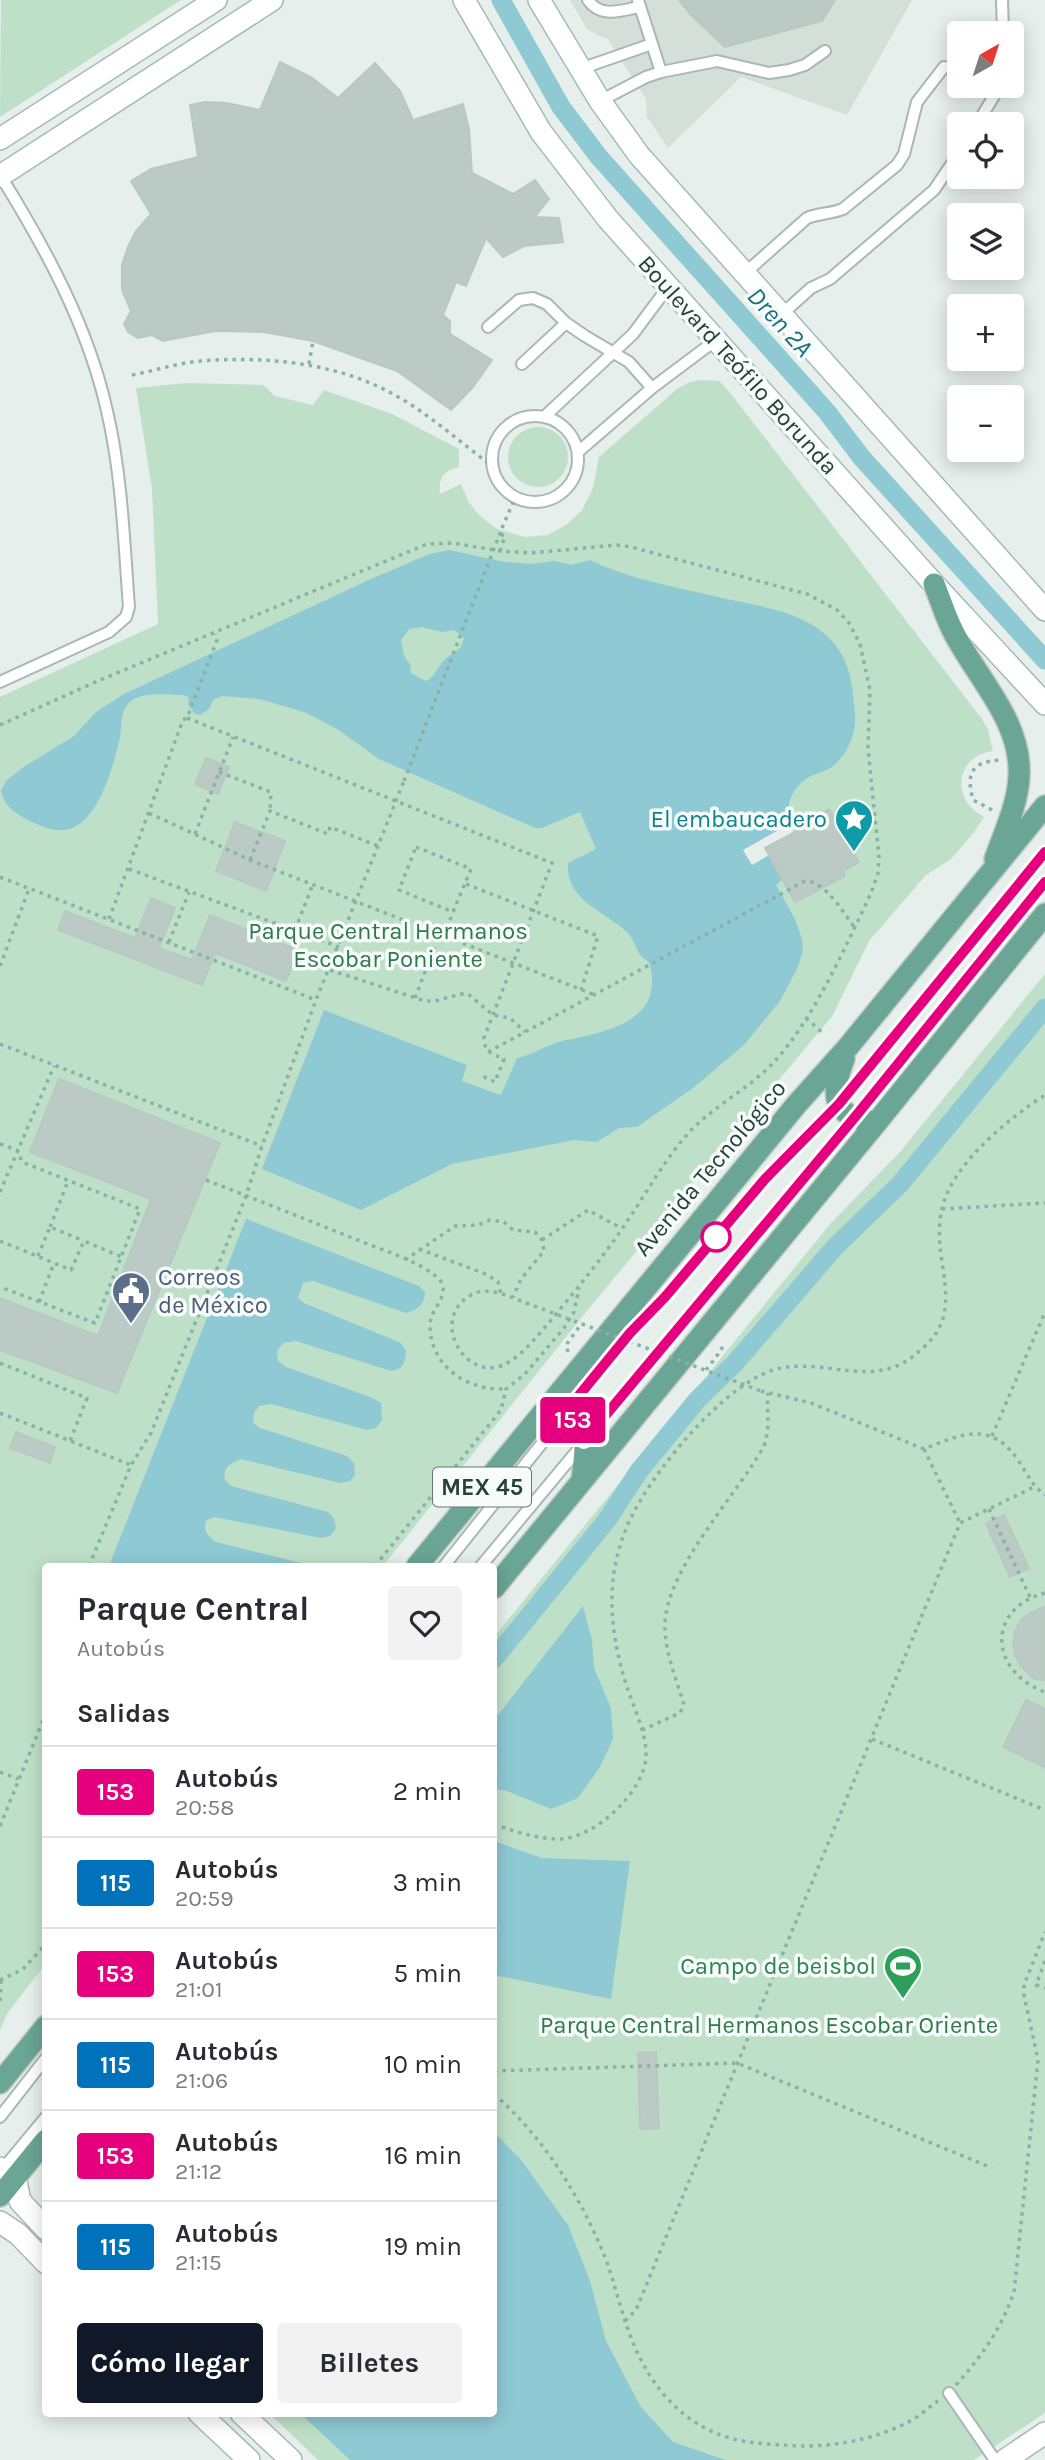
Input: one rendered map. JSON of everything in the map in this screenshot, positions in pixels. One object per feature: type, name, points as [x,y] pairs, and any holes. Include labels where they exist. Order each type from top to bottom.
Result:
[{"type":"main road","points":[[0,139],[216,0]]},
{"type":"main road","points":[[0,176],[272,0]]},
{"type":"main road","name":"Boulevard Teófilo Borunda","points":[[464,0],[541,132],[608,219],[934,584],[1045,704]]},
{"type":"main road","points":[[539,0],[600,101],[639,155],[1045,610]]},
{"type":"main road","points":[[934,584],[954,634],[1011,729],[1017,752],[1020,775],[1017,789],[990,874]]},
{"type":"main road","name":"Avenida Tecnológico","points":[[420,1563],[555,1412],[797,1104],[848,1047],[1045,806]]},
{"type":"main road","name":"MEX 45","points":[[497,1584],[1045,914]]},
{"type":"main road","points":[[1026,938],[1045,926]]},
{"type":"main road","points":[[848,1047],[835,1083],[835,1094],[847,1111],[863,1121],[877,1122]]},
{"type":"main road","points":[[555,1412],[577,1423],[584,1435],[582,1480]]},
{"type":"main road","points":[[0,2083],[42,2031]]},
{"type":"main road","points":[[0,2196],[5,2171],[42,2143]]},
{"type":"main road","points":[[5,2171],[20,2201],[42,2224]]},
{"type":"main road","points":[[0,2222],[18,2234],[42,2259]]},
{"type":"main road","points":[[203,2417],[249,2460]]},
{"type":"main road","points":[[227,2439],[242,2417]]},
{"type":"main road","points":[[245,2417],[291,2460]]},
{"type":"main road","points":[[1005,2460],[1045,2433]]},
{"type":"lane","points":[[588,0],[595,9],[605,13],[639,4],[661,72]]},
{"type":"lane","points":[[1002,0],[1003,21]]},
{"type":"lane","points":[[580,69],[652,44]]},
{"type":"lane","points":[[600,101],[661,72],[717,61],[769,73],[805,65],[825,51]]},
{"type":"lane","points":[[744,274],[807,218],[843,209],[897,164],[904,154],[917,102],[944,67]]},
{"type":"lane","points":[[781,316],[811,288],[830,279],[934,190],[947,171]]},
{"type":"lane","points":[[0,176],[46,251],[74,310],[95,368],[108,412],[117,470],[129,607],[126,617],[108,632],[0,682]]},
{"type":"lane","points":[[544,417],[633,334],[668,287]]},
{"type":"lane","points":[[488,327],[519,300],[533,298],[547,304],[585,337],[629,362],[652,388]]},
{"type":"lane","points":[[522,364],[566,323]]},
{"type":"lane","points":[[578,452],[652,388],[716,340]]},
{"type":"lane","points":[[530,416],[544,417],[556,422],[574,440],[578,452],[578,466],[574,478],[556,498],[543,502],[515,498],[497,479],[492,466],[497,439],[505,428],[530,416]]},
{"type":"lane","points":[[483,1563],[847,1111],[1045,852]]},
{"type":"lane","points":[[446,1563],[555,1412],[665,1297],[765,1179],[847,1111],[1045,882]]},
{"type":"lane","points":[[0,2117],[42,2064]]},
{"type":"lane","points":[[5,2171],[42,2122]]},
{"type":"lane","points":[[949,2393],[995,2460]]},
{"type":"path","points":[[309,364],[313,341]]},
{"type":"path","points":[[132,375],[198,362],[254,360],[309,364],[360,378],[392,393],[492,466]]},
{"type":"path","points":[[90,1563],[131,1465],[151,1433],[246,1196],[316,1000],[515,498]]},
{"type":"path","points":[[500,534],[505,536],[500,551]]},
{"type":"path","points":[[0,725],[419,546],[453,543],[500,551],[553,552],[617,545],[631,547],[807,594],[823,601],[843,617],[860,644],[870,690],[868,749],[879,857],[878,873],[855,928],[806,1018],[773,1063],[686,1135],[622,1229],[579,1286],[518,1356],[506,1364],[487,1367],[470,1362],[457,1349],[451,1333],[452,1318],[460,1304],[471,1295],[481,1291],[500,1294],[513,1298],[526,1303],[582,1323],[761,1391],[811,1403],[924,1449],[960,1523]]},
{"type":"path","points":[[109,919],[183,720],[187,718],[217,640],[215,634]]},
{"type":"path","points":[[187,718],[552,863],[484,1038],[484,1046],[488,1052],[504,1059],[495,1082],[480,1075]]},
{"type":"path","points":[[195,834],[233,737]]},
{"type":"path","points":[[993,811],[973,800],[968,783],[972,770],[979,764],[1003,760]]},
{"type":"path","points":[[219,772],[271,792],[270,811],[250,860]]},
{"type":"path","points":[[270,811],[328,834],[330,827],[379,846]]},
{"type":"path","points":[[149,813],[250,860],[595,995]]},
{"type":"path","points":[[415,998],[466,884],[471,869],[416,847],[399,890],[453,912]]},
{"type":"path","points":[[129,869],[339,947]]},
{"type":"path","points":[[0,877],[316,1000]]},
{"type":"path","points":[[488,1052],[805,881],[822,887],[855,928]]},
{"type":"path","points":[[295,930],[313,884]]},
{"type":"path","points":[[466,884],[598,936],[581,990]]},
{"type":"path","points":[[0,966],[29,889]]},
{"type":"path","points":[[169,943],[189,892]]},
{"type":"path","points":[[330,970],[435,1002],[468,994],[493,1015],[510,1018],[525,1032]]},
{"type":"path","points":[[806,1018],[825,1035]]},
{"type":"path","points":[[0,1044],[262,1146]]},
{"type":"path","points":[[0,1192],[54,1066]]},
{"type":"path","points":[[497,1825],[559,1839],[580,1835],[605,1821],[629,1795],[643,1773],[646,1756],[642,1730],[615,1648],[611,1616],[616,1559],[633,1513],[662,1469],[700,1424],[730,1396],[754,1379],[779,1368],[802,1366],[865,1373],[883,1370],[905,1362],[922,1350],[939,1330],[944,1314],[941,1209],[960,1172],[979,1151],[1000,1130],[1045,1095]]},
{"type":"path","points":[[0,1144],[18,1150]]},
{"type":"path","points":[[0,1287],[95,1323],[141,1209],[22,1161],[18,1150]]},
{"type":"path","points":[[206,1180],[405,1260],[440,1279],[444,1288],[432,1312],[430,1325],[433,1342],[440,1360],[455,1376],[472,1386],[490,1390],[506,1389],[524,1374],[564,1328],[574,1312],[579,1286]]},
{"type":"path","points":[[38,1256],[68,1181]]},
{"type":"path","points":[[941,1209],[1045,1203]]},
{"type":"path","points":[[542,1240],[588,1210],[622,1229]]},
{"type":"path","points":[[405,1260],[455,1226],[478,1226],[490,1220],[504,1222],[513,1230],[535,1232],[542,1240],[544,1251],[521,1279],[513,1298]]},
{"type":"path","points":[[50,1227],[122,1257]]},
{"type":"path","points":[[0,1241],[71,1270],[83,1241]]},
{"type":"path","points":[[419,1249],[488,1275],[498,1282],[500,1294]]},
{"type":"path","points":[[39,1302],[54,1264]]},
{"type":"path","points":[[992,1436],[1045,1312]]},
{"type":"path","points":[[568,1352],[566,1345],[582,1323]]},
{"type":"path","points":[[705,1370],[722,1349],[720,1344]]},
{"type":"path","points":[[0,1363],[87,1398],[70,1441]]},
{"type":"path","points":[[377,1563],[501,1410],[506,1389]]},
{"type":"path","points":[[642,1730],[683,1710],[665,1629],[666,1613],[684,1569],[704,1534],[764,1446],[769,1431],[768,1393]]},
{"type":"path","points":[[0,1413],[131,1465]]},
{"type":"path","points":[[924,1449],[962,1434],[977,1432],[992,1436],[1005,1445],[1034,1487],[1045,1495]]},
{"type":"path","points":[[625,2321],[636,2311],[960,1523],[1034,1487]]},
{"type":"path","points":[[989,1509],[1030,1597]]},
{"type":"path","points":[[1045,1593],[1030,1597],[1017,1606],[1008,1618],[1003,1633],[1007,1663],[1029,1686],[1045,1692]]},
{"type":"path","points":[[0,1826],[42,1723]]},
{"type":"path","points":[[871,1739],[1045,1810]]},
{"type":"path","points":[[0,1772],[19,1779]]},
{"type":"path","points":[[497,2097],[538,2140],[586,2212],[614,2279],[625,2321],[639,2357],[659,2389],[679,2412],[709,2430],[730,2438],[797,2446],[819,2446],[878,2434],[911,2420],[949,2393],[989,2346],[1004,2321],[1014,2292],[1038,2060],[1024,1985],[1045,1932]]},
{"type":"path","points":[[0,2001],[0,1980],[22,1970],[42,1948]]},
{"type":"path","points":[[1045,1961],[1035,1985],[1045,1989]]},
{"type":"path","points":[[497,2071],[737,2063],[992,2168]]},
{"type":"shaded area","points":[[570,0],[912,0],[847,115],[741,77],[668,148],[647,117],[646,99],[607,38],[587,29]]},
{"type":"green space","points":[[1,0],[181,0],[0,117]]},
{"type":"green space","name":"Parque Central Hermanos Escobar Poniente","points":[[719,381],[728,390],[982,719],[988,729],[993,751],[971,761],[964,770],[962,790],[973,809],[984,817],[951,859],[926,875],[869,941],[833,1015],[590,1307],[385,1563],[42,1563],[42,1968],[7,2014],[0,2030],[0,697],[158,624],[152,489],[136,388],[187,383],[263,385],[275,396],[313,405],[324,390],[392,414],[459,449],[459,467],[449,470],[443,476],[440,494],[461,484],[468,501],[479,515],[497,529],[525,537],[548,535],[566,525],[582,510],[593,488],[599,457],[677,389],[690,382]]},
{"type":"green space","points":[[532,427],[544,427],[563,440],[568,457],[566,469],[555,482],[544,487],[532,487],[513,474],[508,463],[508,451],[521,432]]},
{"type":"green space","name":"Parque Central Hermanos Escobar Oriente","points":[[1045,974],[1045,2413],[974,2460],[318,2460],[273,2417],[497,2417],[497,1633],[831,1223],[900,1152]]},
{"type":"water","points":[[449,550],[505,562],[532,564],[555,561],[571,565],[590,560],[653,582],[769,608],[802,619],[830,639],[841,653],[848,667],[855,721],[850,743],[838,762],[809,777],[793,794],[788,817],[793,832],[765,848],[782,880],[776,885],[795,919],[803,950],[798,967],[780,1001],[744,1045],[693,1088],[637,1127],[619,1128],[597,1142],[574,1140],[452,1164],[361,1210],[262,1169],[324,1010],[467,1065],[462,1081],[501,1095],[517,1058],[556,1043],[619,1026],[642,1009],[649,998],[652,974],[647,961],[640,955],[627,932],[579,896],[569,876],[568,863],[596,849],[580,812],[542,828],[535,828],[379,759],[337,729],[304,712],[259,699],[222,696],[213,700],[209,709],[200,715],[195,714],[188,705],[189,698],[184,695],[154,694],[132,700],[123,712],[117,749],[103,792],[87,818],[77,826],[55,830],[28,820],[10,808],[1,790],[7,780],[22,768],[74,736],[96,712],[124,694],[430,554]],"holes":[[[421,627],[442,632],[454,630],[464,638],[461,647],[444,660],[426,681],[411,673],[401,640],[409,629]]]},
{"type":"water","points":[[246,1219],[419,1286],[425,1292],[420,1306],[406,1313],[313,1281],[303,1283],[298,1298],[304,1303],[401,1343],[406,1351],[403,1365],[391,1371],[296,1341],[283,1343],[277,1351],[278,1361],[286,1367],[381,1403],[382,1420],[376,1428],[367,1430],[271,1404],[259,1406],[254,1413],[253,1423],[260,1428],[347,1456],[354,1463],[355,1475],[350,1481],[340,1483],[241,1459],[226,1469],[225,1480],[231,1486],[328,1512],[334,1518],[336,1528],[330,1536],[321,1538],[214,1517],[206,1521],[205,1528],[216,1542],[301,1563],[110,1563]]},
{"type":"water","points":[[583,1606],[592,1640],[594,1668],[611,1708],[613,1739],[600,1767],[578,1798],[551,1809],[497,1789],[497,1716]]},
{"type":"water","points":[[497,1842],[542,1858],[630,1861],[611,1999],[497,1976]]},
{"type":"water","points":[[497,2135],[521,2160],[568,2225],[590,2281],[606,2341],[641,2407],[673,2442],[726,2460],[350,2460],[304,2417],[497,2417]]},
{"type":"pier","points":[[789,824],[793,832],[766,848],[769,855],[752,865],[743,850]]},
{"type":"building","points":[[679,0],[835,0],[822,21],[725,47]]},
{"type":"building","points":[[280,62],[311,77],[338,98],[375,63],[400,91],[413,120],[463,104],[469,129],[472,173],[513,194],[535,180],[549,199],[535,217],[559,218],[563,242],[524,246],[503,257],[486,238],[466,286],[456,282],[443,315],[450,321],[450,334],[492,360],[473,387],[451,410],[397,371],[313,341],[264,332],[215,331],[163,341],[152,335],[138,338],[128,332],[124,324],[131,311],[122,290],[122,265],[136,231],[151,214],[131,181],[151,169],[198,157],[190,105],[205,102],[227,103],[260,110]]},
{"type":"building","points":[[206,758],[229,767],[218,794],[195,784]]},
{"type":"building","points":[[829,809],[859,862],[843,871],[845,876],[795,902],[765,848],[816,821],[814,817]]},
{"type":"building","points":[[235,822],[285,841],[266,891],[216,871]]},
{"type":"building","points":[[151,898],[175,908],[159,948],[192,960],[210,915],[298,950],[286,981],[215,953],[202,985],[58,930],[65,911],[135,938]]},
{"type":"building","points":[[59,1079],[220,1143],[117,1393],[0,1350],[0,1298],[98,1336],[151,1199],[30,1152]]},
{"type":"building","points":[[16,1432],[55,1447],[50,1463],[10,1448]]},
{"type":"building","points":[[1004,1515],[1029,1568],[1010,1577],[986,1524]]},
{"type":"building","points":[[1045,1606],[1045,1680],[1034,1679],[1021,1666],[1013,1643],[1021,1620]]},
{"type":"building","points":[[1026,1700],[1045,1709],[1045,1768],[1003,1747]]},
{"type":"building","points":[[656,2052],[659,2128],[640,2129],[638,2053]]},
{"type":"waterway","name":"Dren 2A","points":[[501,0],[561,107],[599,157],[827,412],[862,458],[1045,660]]},
{"type":"waterway","points":[[497,1655],[607,1520],[639,1471],[698,1399],[735,1363],[835,1247],[900,1184],[1045,1008]]},
{"type":"bus line","name":"153","points":[[1045,852],[839,1104],[765,1179],[665,1297],[630,1333],[572,1404],[565,1415],[577,1423],[584,1435],[584,1441],[855,1117],[1045,882]]},
{"type":"place","name":"El embaucadero","points":[[854,853]]},
{"type":"place","name":"Correos de México","points":[[131,1325]]},
{"type":"place","name":"Campo de beisbol","points":[[903,2000]]}]
